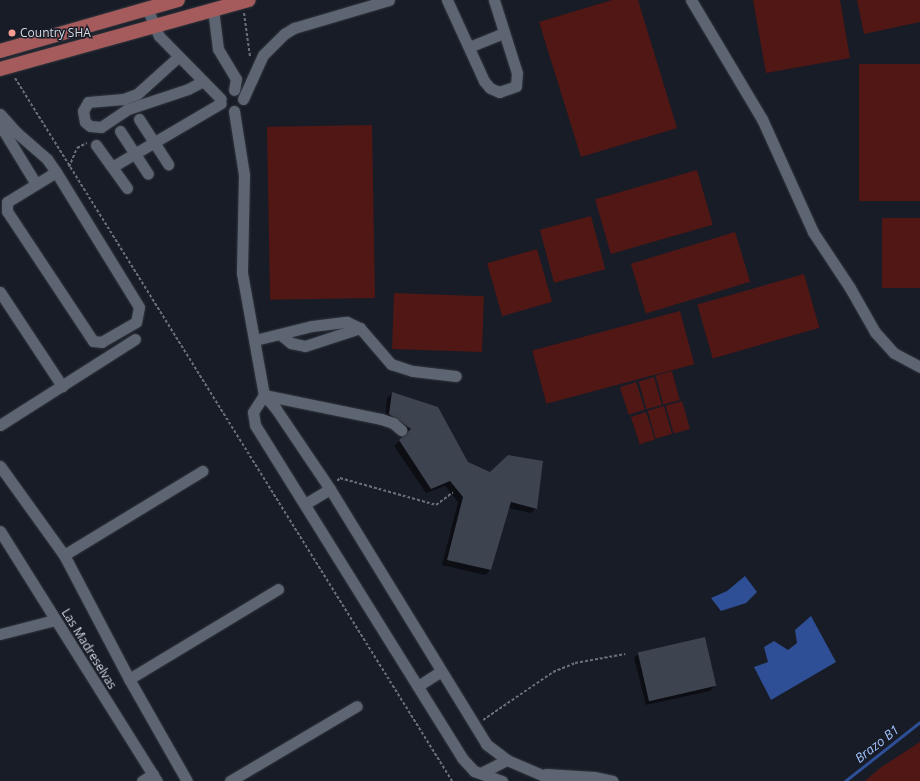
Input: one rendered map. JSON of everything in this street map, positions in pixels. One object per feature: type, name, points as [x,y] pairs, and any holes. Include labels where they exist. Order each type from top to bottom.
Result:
[{"type":"main road","points":[[0,51],[178,0]]},
{"type":"main road","points":[[0,69],[153,25],[249,0]]},
{"type":"street","points":[[234,112],[240,108],[243,99],[250,88],[254,71],[266,51],[294,28],[389,0]]},
{"type":"street","points":[[447,0],[490,88],[499,92],[507,91],[516,86],[517,73],[494,0]]},
{"type":"street","points":[[691,0],[762,119],[813,232],[850,288],[875,332],[894,353],[920,367]]},
{"type":"street","points":[[147,8],[153,25],[174,54],[203,80],[221,101],[224,109],[234,112]]},
{"type":"street","points":[[213,9],[218,49],[236,79],[234,90]]},
{"type":"street","points":[[469,47],[504,34]]},
{"type":"street","points":[[174,54],[137,94],[123,99],[88,102],[83,112],[85,122],[90,126],[102,127],[128,109],[188,89],[203,80]]},
{"type":"street","points":[[236,79],[254,71]]},
{"type":"street","points":[[234,90],[243,99]]},
{"type":"street","points":[[112,167],[221,101],[227,91],[234,90]]},
{"type":"street","points":[[234,112],[244,175],[242,273],[264,395],[276,409],[330,490],[486,744],[507,760],[556,781]]},
{"type":"street","points":[[0,114],[16,132],[47,160],[56,172],[139,307],[136,322],[102,342],[93,341],[7,211],[8,202],[56,172]]},
{"type":"street","points":[[139,119],[168,164]]},
{"type":"street","points":[[0,125],[36,184]]},
{"type":"street","points":[[120,131],[148,174]]},
{"type":"street","points":[[96,146],[127,188]]},
{"type":"street","points":[[0,292],[62,386]]},
{"type":"street","points":[[255,340],[341,321],[360,328],[384,357],[398,368],[456,376]]},
{"type":"street","points":[[281,334],[292,343],[305,346],[360,328]]},
{"type":"street","points":[[0,425],[135,340]]},
{"type":"street","points":[[264,395],[381,419],[394,423],[401,430]]},
{"type":"street","points":[[264,395],[253,412],[256,425],[462,758],[474,771],[502,781]]},
{"type":"street","points":[[0,466],[64,555],[129,679],[187,781]]},
{"type":"street","points":[[64,555],[202,471]]},
{"type":"street","points":[[306,504],[330,490]]},
{"type":"street","name":"Las Madreselvas","points":[[0,531],[155,778]]},
{"type":"street","points":[[129,679],[278,589]]},
{"type":"street","points":[[0,634],[55,620]]},
{"type":"street","points":[[418,686],[440,671]]},
{"type":"street","points":[[230,781],[357,706]]},
{"type":"street","points":[[481,773],[507,760]]},
{"type":"street","points":[[541,775],[572,775],[613,781]]},
{"type":"street","points":[[142,781],[155,778]]},
{"type":"path","points":[[246,22],[254,71]]},
{"type":"path","points":[[20,86],[452,781]]},
{"type":"path","points":[[69,167],[79,146],[87,143],[96,146]]},
{"type":"path","points":[[330,490],[340,478],[436,505],[453,492]]},
{"type":"path","points":[[474,726],[553,672],[575,662],[625,654]]},
{"type":"shaded area","points":[[612,0],[638,0],[677,128],[581,157],[539,22]]},
{"type":"shaded area","points":[[753,0],[840,0],[850,58],[766,73]]},
{"type":"shaded area","points":[[857,0],[920,0],[920,22],[864,34]]},
{"type":"shaded area","points":[[859,64],[920,64],[920,201],[859,201]]},
{"type":"shaded area","points":[[372,125],[375,298],[270,300],[267,127]]},
{"type":"shaded area","points":[[697,170],[713,225],[611,254],[595,199]]},
{"type":"shaded area","points":[[591,216],[605,269],[554,283],[540,230]]},
{"type":"shaded area","points":[[882,218],[920,218],[920,288],[882,288]]},
{"type":"shaded area","points":[[735,232],[750,282],[646,314],[631,264]]},
{"type":"shaded area","points":[[537,249],[552,302],[502,316],[487,263]]},
{"type":"shaded area","points":[[804,274],[819,328],[713,358],[697,305]]},
{"type":"shaded area","points":[[394,293],[484,296],[482,352],[392,349]]},
{"type":"shaded area","points":[[680,311],[694,364],[546,404],[532,351]]},
{"type":"shaded area","points":[[672,371],[680,400],[663,404],[656,375]]},
{"type":"shaded area","points":[[654,377],[662,405],[647,409],[639,381]]},
{"type":"shaded area","points":[[636,382],[645,410],[629,415],[620,387]]},
{"type":"shaded area","points":[[682,401],[690,429],[674,434],[666,406]]},
{"type":"shaded area","points":[[664,406],[672,434],[656,439],[648,411]]},
{"type":"shaded area","points":[[646,412],[655,440],[640,445],[631,417]]},
{"type":"shaded area","points":[[920,742],[920,781],[865,781],[880,768]]},
{"type":"water","points":[[745,576],[757,592],[746,603],[721,611],[711,598],[727,591]]},
{"type":"water","points":[[811,616],[836,662],[771,700],[754,667],[768,662],[764,647],[774,641],[788,650],[797,643],[795,630]]},
{"type":"building","points":[[392,392],[438,407],[468,462],[490,472],[508,455],[543,461],[537,509],[511,502],[491,570],[447,560],[463,497],[450,481],[431,489],[399,440],[411,429],[389,414]]},
{"type":"building","points":[[705,637],[716,686],[649,701],[638,653]]},
{"type":"waterway","name":"Brazo B1","points":[[845,781],[920,722]]},
{"type":"place","name":"Country SHA","points":[[12,33]]}]
